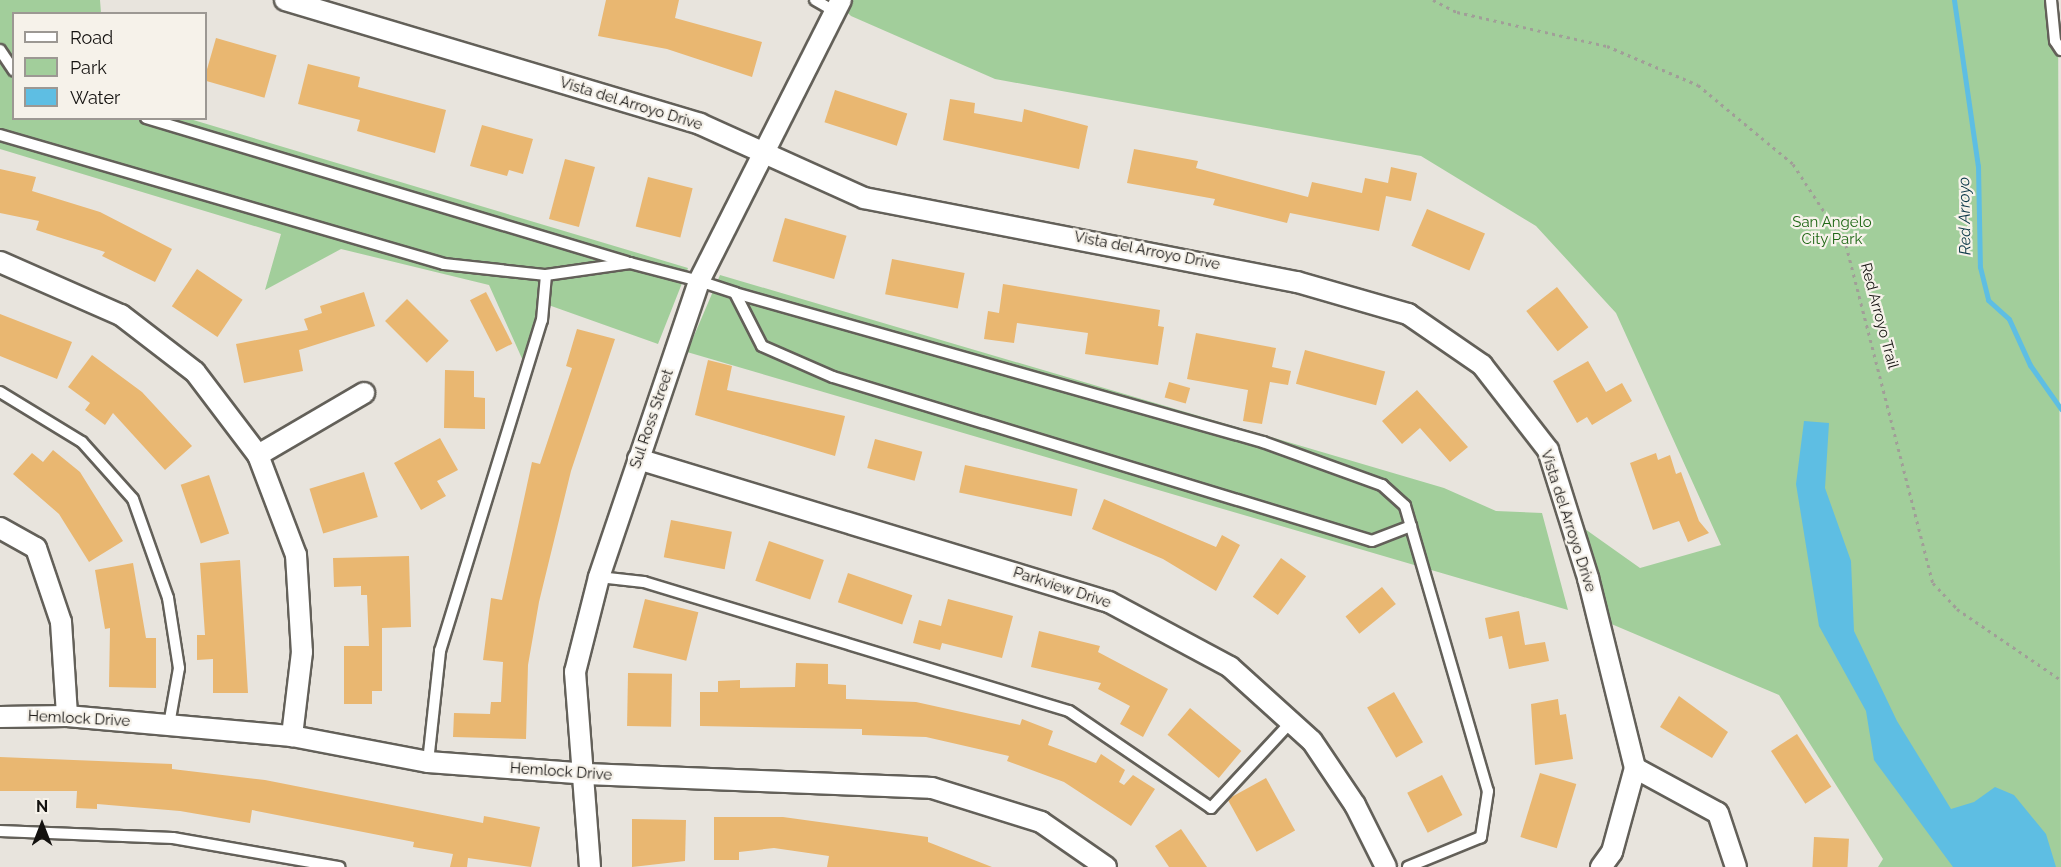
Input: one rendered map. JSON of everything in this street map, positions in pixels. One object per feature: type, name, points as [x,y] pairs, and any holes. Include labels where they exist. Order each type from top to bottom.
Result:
[{"type":"street","name":"Vista del Arroyo Drive","points":[[285,0],[700,124],[760,154],[864,198],[1286,280],[1408,314],[1473,358],[1548,450],[1588,578],[1635,768],[1612,852],[1601,867]]},
{"type":"street","name":"Sul Ross Street","points":[[590,867],[586,774],[575,672],[599,577],[699,281],[760,154],[838,6]]},
{"type":"street","points":[[0,262],[121,315],[195,372],[258,455],[296,555],[302,652],[292,736]]},
{"type":"street","points":[[258,455],[364,393]]},
{"type":"street","name":"Parkview Drive","points":[[638,459],[1109,602],[1230,667],[1312,741],[1355,805],[1386,867]]},
{"type":"street","points":[[0,528],[36,548],[62,622],[67,716]]},
{"type":"street","name":"Hemlock Drive","points":[[0,717],[67,716],[292,736],[428,762],[586,774],[932,788],[1041,822],[1106,867]]},
{"type":"street","points":[[1635,768],[1718,813],[1736,867]]},
{"type":"lane","points":[[815,0],[838,6]]},
{"type":"lane","points":[[2051,0],[2055,42],[2061,50]]},
{"type":"lane","points":[[0,50],[12,68]]},
{"type":"lane","points":[[153,120],[630,263],[1263,442],[1382,485],[1405,506],[1488,791],[1481,837],[1408,867]]},
{"type":"lane","points":[[0,135],[444,264],[546,275],[630,263]]},
{"type":"lane","points":[[428,762],[440,651],[542,320],[546,275]]},
{"type":"lane","points":[[735,293],[762,346],[833,377],[1372,541],[1411,526]]},
{"type":"lane","points":[[0,392],[82,442],[133,499],[168,598],[179,668],[169,725]]},
{"type":"lane","points":[[599,577],[644,582],[1069,711],[1211,808],[1291,722]]},
{"type":"lane","points":[[0,831],[173,838],[339,867]]},
{"type":"path","name":"Red Arroyo Trail","points":[[1433,0],[1457,12],[1607,46],[1698,85],[1793,164],[1846,245],[1933,583],[1965,615],[2061,680]]},
{"type":"green space","points":[[0,0],[100,0],[101,12],[12,12],[12,120],[193,120],[688,268],[658,344],[540,302],[524,363],[489,285],[341,249],[265,290],[281,234],[0,149]]},
{"type":"green space","name":"San Angelo City Park","points":[[834,0],[2058,0],[2061,867],[1878,867],[1883,859],[1779,695],[1609,623],[1585,529],[1640,568],[1721,545],[1616,313],[1536,226],[1421,156],[995,79],[851,16]]},
{"type":"green space","points":[[720,275],[1444,488],[1496,511],[1542,513],[1568,610],[687,352]]},
{"type":"water","points":[[1804,421],[1829,423],[1825,488],[1851,561],[1854,631],[1897,721],[1951,809],[1974,802],[1995,787],[2014,795],[2046,834],[2056,867],[1953,867],[1874,760],[1866,711],[1819,626],[1796,484]]},
{"type":"building","points":[[606,0],[679,0],[675,18],[762,42],[752,77],[667,49],[598,36]]},
{"type":"building","points":[[216,38],[277,55],[264,98],[207,81],[207,69]]},
{"type":"building","points":[[308,64],[360,77],[358,87],[446,110],[435,153],[357,131],[360,120],[298,104]]},
{"type":"building","points":[[835,90],[907,113],[897,146],[824,122]]},
{"type":"building","points":[[950,99],[975,103],[974,113],[1022,122],[1024,109],[1088,126],[1079,169],[943,140]]},
{"type":"building","points":[[482,125],[533,139],[523,174],[509,170],[507,176],[470,166]]},
{"type":"building","points":[[1134,149],[1198,161],[1196,168],[1308,197],[1312,182],[1362,193],[1365,178],[1388,183],[1391,167],[1417,173],[1411,201],[1386,196],[1379,231],[1290,213],[1287,223],[1213,205],[1215,199],[1127,183]]},
{"type":"building","points":[[565,159],[595,167],[579,227],[549,219]]},
{"type":"building","points":[[0,169],[36,177],[32,191],[100,212],[172,249],[155,282],[102,256],[105,252],[36,230],[39,221],[0,213]]},
{"type":"building","points":[[648,177],[693,188],[680,238],[636,226]]},
{"type":"building","points":[[1427,209],[1485,234],[1469,270],[1411,246]]},
{"type":"building","points":[[785,218],[847,236],[834,279],[773,261]]},
{"type":"building","points":[[892,259],[965,273],[958,308],[885,294]]},
{"type":"building","points":[[197,269],[243,300],[217,337],[172,306]]},
{"type":"building","points":[[1003,284],[1160,310],[1158,326],[1164,327],[1158,365],[1085,354],[1088,333],[1017,323],[1014,343],[984,339],[988,311],[999,313]]},
{"type":"building","points":[[1557,287],[1588,327],[1558,351],[1526,311]]},
{"type":"building","points":[[364,292],[375,326],[299,350],[303,371],[244,383],[236,344],[308,330],[304,319],[322,313],[320,306]]},
{"type":"building","points":[[486,292],[512,344],[496,352],[470,300]]},
{"type":"building","points":[[407,299],[449,341],[427,363],[385,321]]},
{"type":"building","points":[[0,314],[72,342],[57,379],[0,356]]},
{"type":"building","points":[[577,329],[615,339],[571,471],[539,602],[528,665],[526,739],[453,737],[454,713],[490,714],[491,702],[501,702],[503,662],[483,660],[491,598],[502,600],[532,462],[540,464],[572,368],[566,366]]},
{"type":"building","points":[[1196,333],[1276,348],[1272,367],[1291,371],[1288,385],[1270,382],[1262,424],[1243,421],[1248,390],[1187,379]]},
{"type":"building","points":[[1305,350],[1385,371],[1376,405],[1296,384]]},
{"type":"building","points":[[92,355],[142,392],[192,446],[165,470],[113,413],[105,425],[85,410],[90,403],[68,387]]},
{"type":"building","points":[[708,360],[732,366],[727,390],[845,416],[835,456],[695,415]]},
{"type":"building","points":[[1588,361],[1606,392],[1622,383],[1632,401],[1592,425],[1587,417],[1577,423],[1553,381]]},
{"type":"building","points":[[445,370],[474,371],[474,397],[485,398],[485,429],[444,428]]},
{"type":"building","points":[[1169,382],[1190,388],[1186,403],[1165,397]]},
{"type":"building","points":[[1417,390],[1468,447],[1450,462],[1420,428],[1402,444],[1382,421]]},
{"type":"building","points":[[440,438],[458,470],[437,481],[446,496],[421,510],[394,463]]},
{"type":"building","points":[[875,439],[922,452],[915,481],[867,468]]},
{"type":"building","points":[[53,450],[80,472],[123,541],[89,562],[59,514],[13,474],[32,453],[43,462]]},
{"type":"building","points":[[1656,453],[1658,460],[1670,455],[1676,474],[1681,472],[1699,521],[1709,533],[1688,542],[1679,521],[1653,530],[1630,463]]},
{"type":"building","points":[[965,465],[1077,489],[1072,516],[959,492]]},
{"type":"building","points":[[364,472],[378,517],[323,534],[309,489]]},
{"type":"building","points":[[209,475],[229,534],[201,543],[181,485]]},
{"type":"building","points":[[1104,499],[1216,547],[1222,535],[1240,545],[1216,591],[1163,559],[1092,529]]},
{"type":"building","points":[[671,520],[732,532],[725,569],[664,557]]},
{"type":"building","points":[[769,541],[824,560],[810,600],[755,581]]},
{"type":"building","points":[[409,556],[411,627],[382,628],[382,691],[372,691],[372,704],[344,704],[344,646],[369,646],[367,595],[361,595],[361,586],[334,587],[333,558]]},
{"type":"building","points":[[1281,558],[1306,576],[1278,615],[1253,597]]},
{"type":"building","points":[[240,560],[248,693],[213,693],[213,659],[197,660],[197,635],[205,635],[200,563]]},
{"type":"building","points":[[133,563],[146,638],[156,638],[156,688],[109,687],[110,628],[105,629],[95,570]]},
{"type":"building","points":[[848,573],[912,595],[902,624],[838,602]]},
{"type":"building","points":[[1382,587],[1396,604],[1359,634],[1345,617]]},
{"type":"building","points":[[645,599],[698,612],[686,661],[633,648]]},
{"type":"building","points":[[948,599],[1013,616],[1002,658],[942,643],[940,650],[913,643],[919,620],[941,626]]},
{"type":"building","points":[[1519,611],[1525,645],[1545,642],[1549,661],[1509,669],[1502,636],[1489,639],[1485,618]]},
{"type":"building","points":[[1039,631],[1100,646],[1098,652],[1168,689],[1143,737],[1120,724],[1130,706],[1098,689],[1101,683],[1031,667]]},
{"type":"building","points":[[796,663],[828,664],[828,684],[846,685],[846,699],[916,702],[1020,725],[1022,719],[1053,731],[1048,745],[1096,763],[1101,754],[1125,770],[1119,782],[1124,785],[1133,775],[1155,789],[1131,826],[1064,782],[1007,761],[1009,756],[926,737],[862,735],[862,729],[700,726],[700,692],[718,692],[718,681],[740,680],[740,688],[795,687]]},
{"type":"building","points":[[628,673],[672,674],[671,727],[627,726]]},
{"type":"building","points":[[1394,692],[1423,742],[1396,758],[1367,708]]},
{"type":"building","points":[[1679,696],[1728,732],[1712,758],[1660,727]]},
{"type":"building","points":[[1558,699],[1560,715],[1566,714],[1573,759],[1535,765],[1531,704]]},
{"type":"building","points":[[1190,708],[1241,751],[1219,778],[1168,735]]},
{"type":"building","points":[[1797,734],[1831,787],[1805,804],[1771,751]]},
{"type":"building","points":[[0,757],[172,764],[172,769],[265,780],[483,823],[484,816],[540,827],[531,867],[468,858],[467,867],[450,867],[453,854],[413,847],[414,842],[252,810],[250,823],[180,811],[97,804],[97,809],[76,808],[77,791],[0,791]]},
{"type":"building","points":[[1540,773],[1576,784],[1557,848],[1520,837]]},
{"type":"building","points":[[1442,775],[1462,815],[1428,833],[1407,793]]},
{"type":"building","points":[[1266,778],[1295,830],[1257,852],[1228,799]]},
{"type":"building","points":[[714,817],[783,817],[928,837],[928,842],[992,867],[827,867],[829,856],[774,848],[739,852],[739,860],[714,860]]},
{"type":"building","points":[[632,819],[686,820],[685,861],[632,867]]},
{"type":"building","points":[[1181,829],[1207,867],[1169,867],[1155,846]]},
{"type":"building","points":[[1814,837],[1849,839],[1847,867],[1812,867]]},
{"type":"waterway","name":"Red Arroyo","points":[[1954,0],[1978,166],[1980,267],[1988,300],[2009,319],[2030,365],[2061,409]]}]
